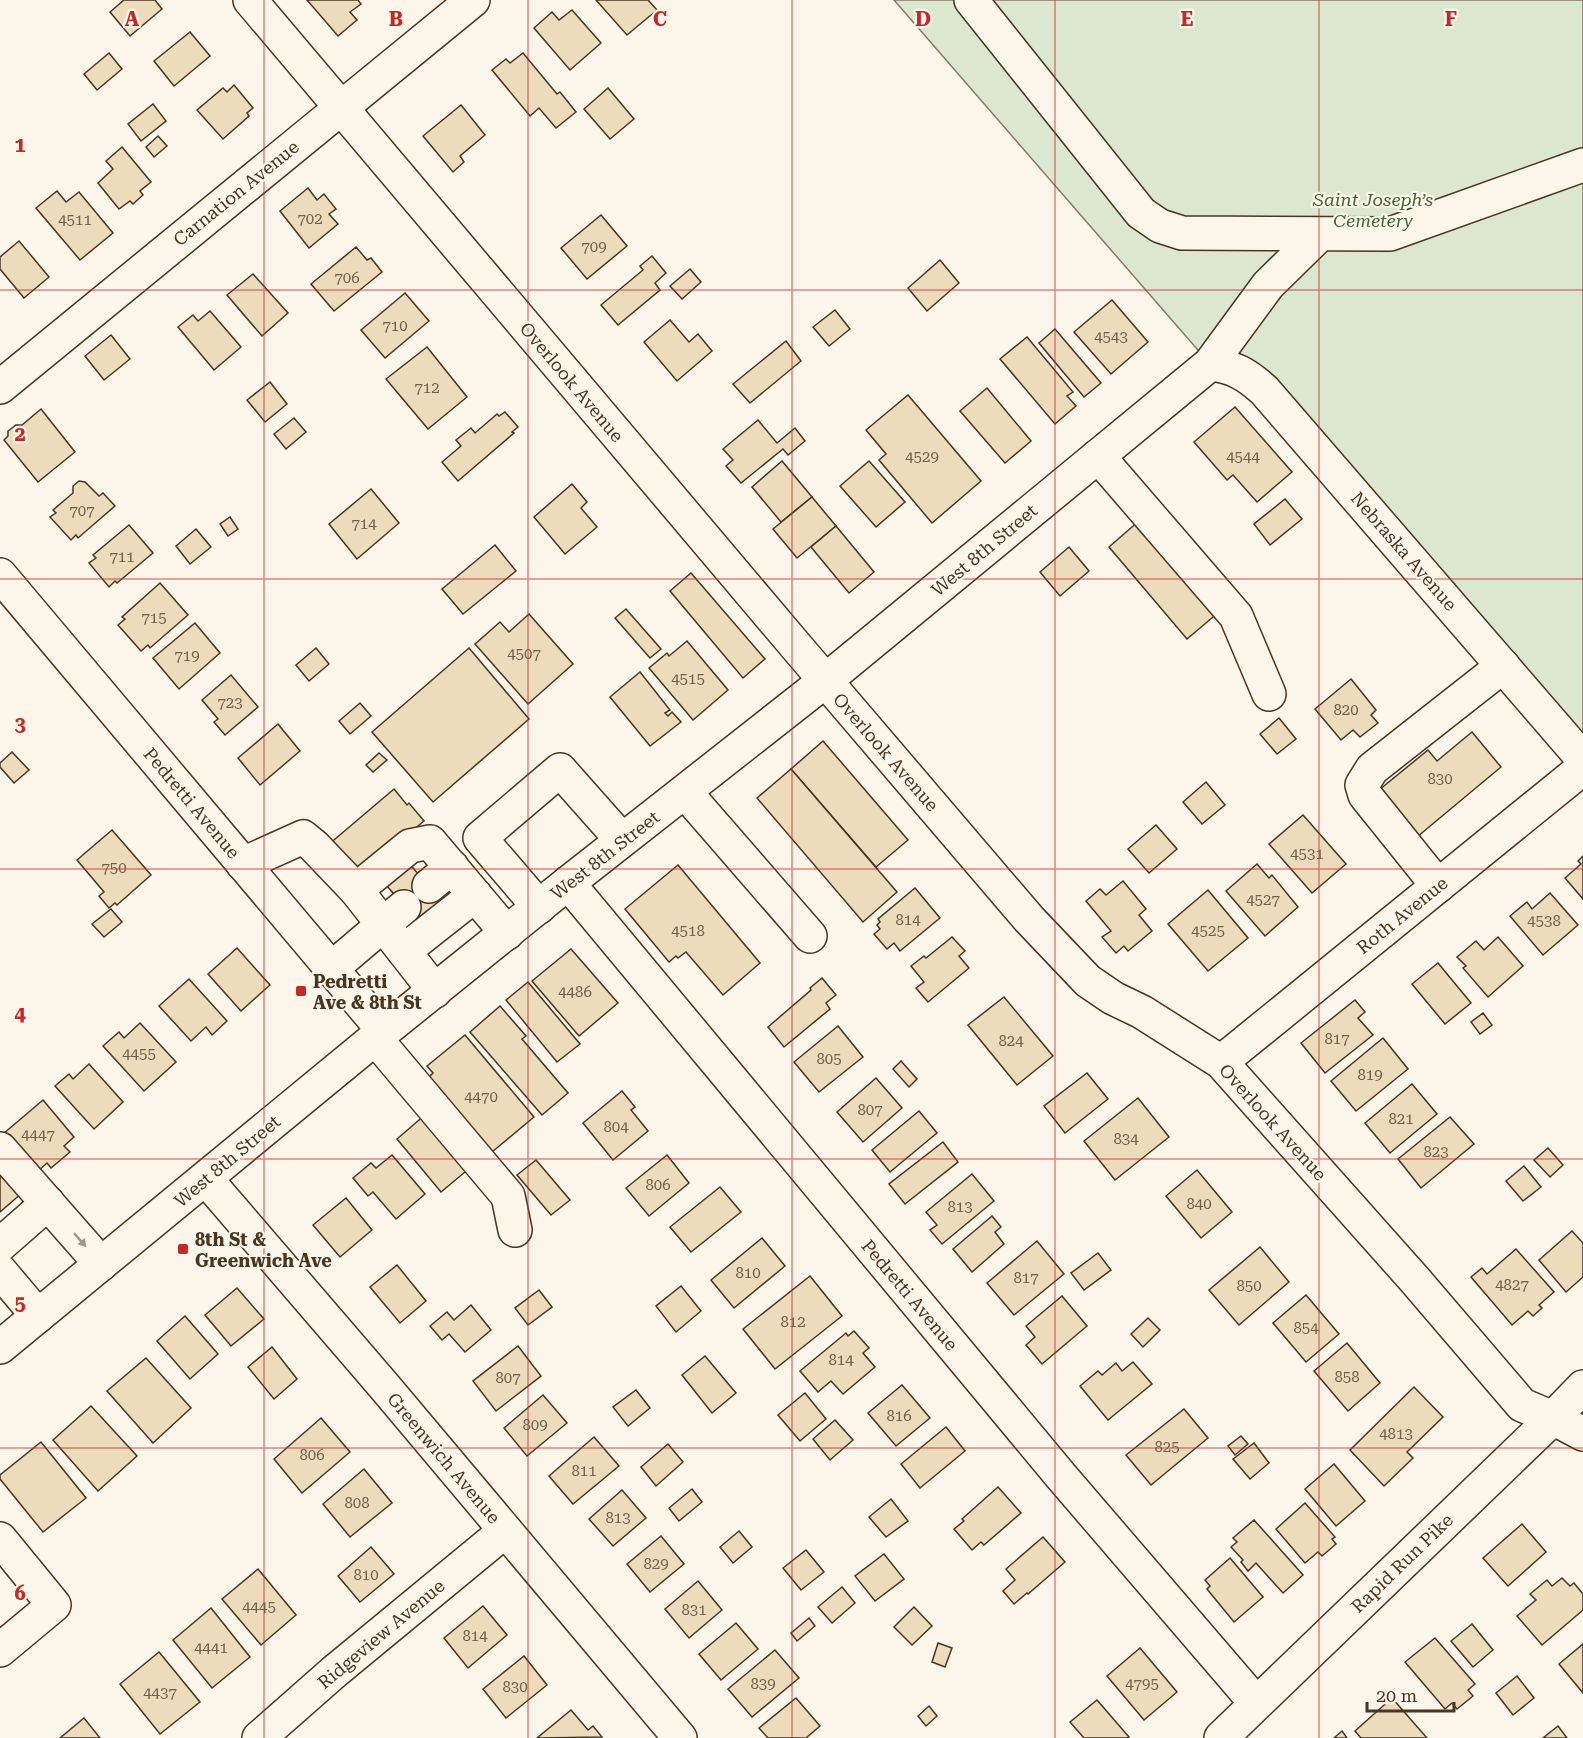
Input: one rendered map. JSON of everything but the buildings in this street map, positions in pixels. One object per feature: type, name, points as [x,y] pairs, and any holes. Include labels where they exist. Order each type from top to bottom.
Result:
[{"type":"street","name":"Overlook Avenue","points":[[250,0],[1029,919],[1088,981],[1221,1062],[1415,1280],[1522,1405],[1583,1434]]},
{"type":"street","name":"Carnation Avenue","points":[[0,387],[473,0]]},
{"type":"street","points":[[971,0],[1141,213],[1160,226],[1182,233],[1390,234],[1583,165]]},
{"type":"street","name":"West 8th Street","points":[[0,1347],[568,883],[825,681],[1210,364],[1268,285],[1319,235]]},
{"type":"street","name":"Nebraska Avenue","points":[[1210,364],[1228,366],[1250,377],[1264,390],[1583,759]]},
{"type":"street","points":[[1098,456],[1236,616],[1269,694]]},
{"type":"street","name":"Pedretti Avenue","points":[[0,575],[331,969],[380,1035],[508,1196],[515,1230]]},
{"type":"street","points":[[1438,886],[1365,795],[1362,785],[1372,769],[1503,666]]},
{"type":"street","name":"Roth Avenue","points":[[1221,1062],[1583,768]]},
{"type":"street","points":[[539,907],[480,838],[560,770],[622,840]]},
{"type":"street","points":[[685,792],[810,936]]},
{"type":"street","points":[[243,864],[303,837],[356,890],[394,916],[404,951],[435,991]]},
{"type":"street","points":[[356,890],[410,846],[430,842],[441,876],[475,895],[507,933]]},
{"type":"street","name":"Pedretti Avenue","points":[[568,883],[1061,1476],[1256,1703]]},
{"type":"street","points":[[404,951],[475,895]]},
{"type":"street","points":[[331,969],[394,916]]},
{"type":"street","points":[[0,1149],[101,1264]]},
{"type":"street","name":"Greenwich Avenue","points":[[207,1179],[680,1738]]},
{"type":"street","points":[[0,1245],[48,1203]]},
{"type":"street","points":[[0,1271],[38,1316]]},
{"type":"street","name":"Rapid Run Pike","points":[[1221,1738],[1583,1387]]},
{"type":"street","name":"Ridgeview Avenue","points":[[259,1738],[334,1672],[505,1531]]},
{"type":"street","points":[[0,1539],[54,1605],[0,1650]]},
{"type":"green space","name":"Saint Joseph’s Cemetery","points":[[894,0],[1583,0],[1583,759],[1299,428],[1210,364]]},
{"type":"place","name":"Pedretti Ave & 8th St","points":[[301,991]]},
{"type":"place","name":"8th St & Greenwich Ave","points":[[183,1249]]}]
